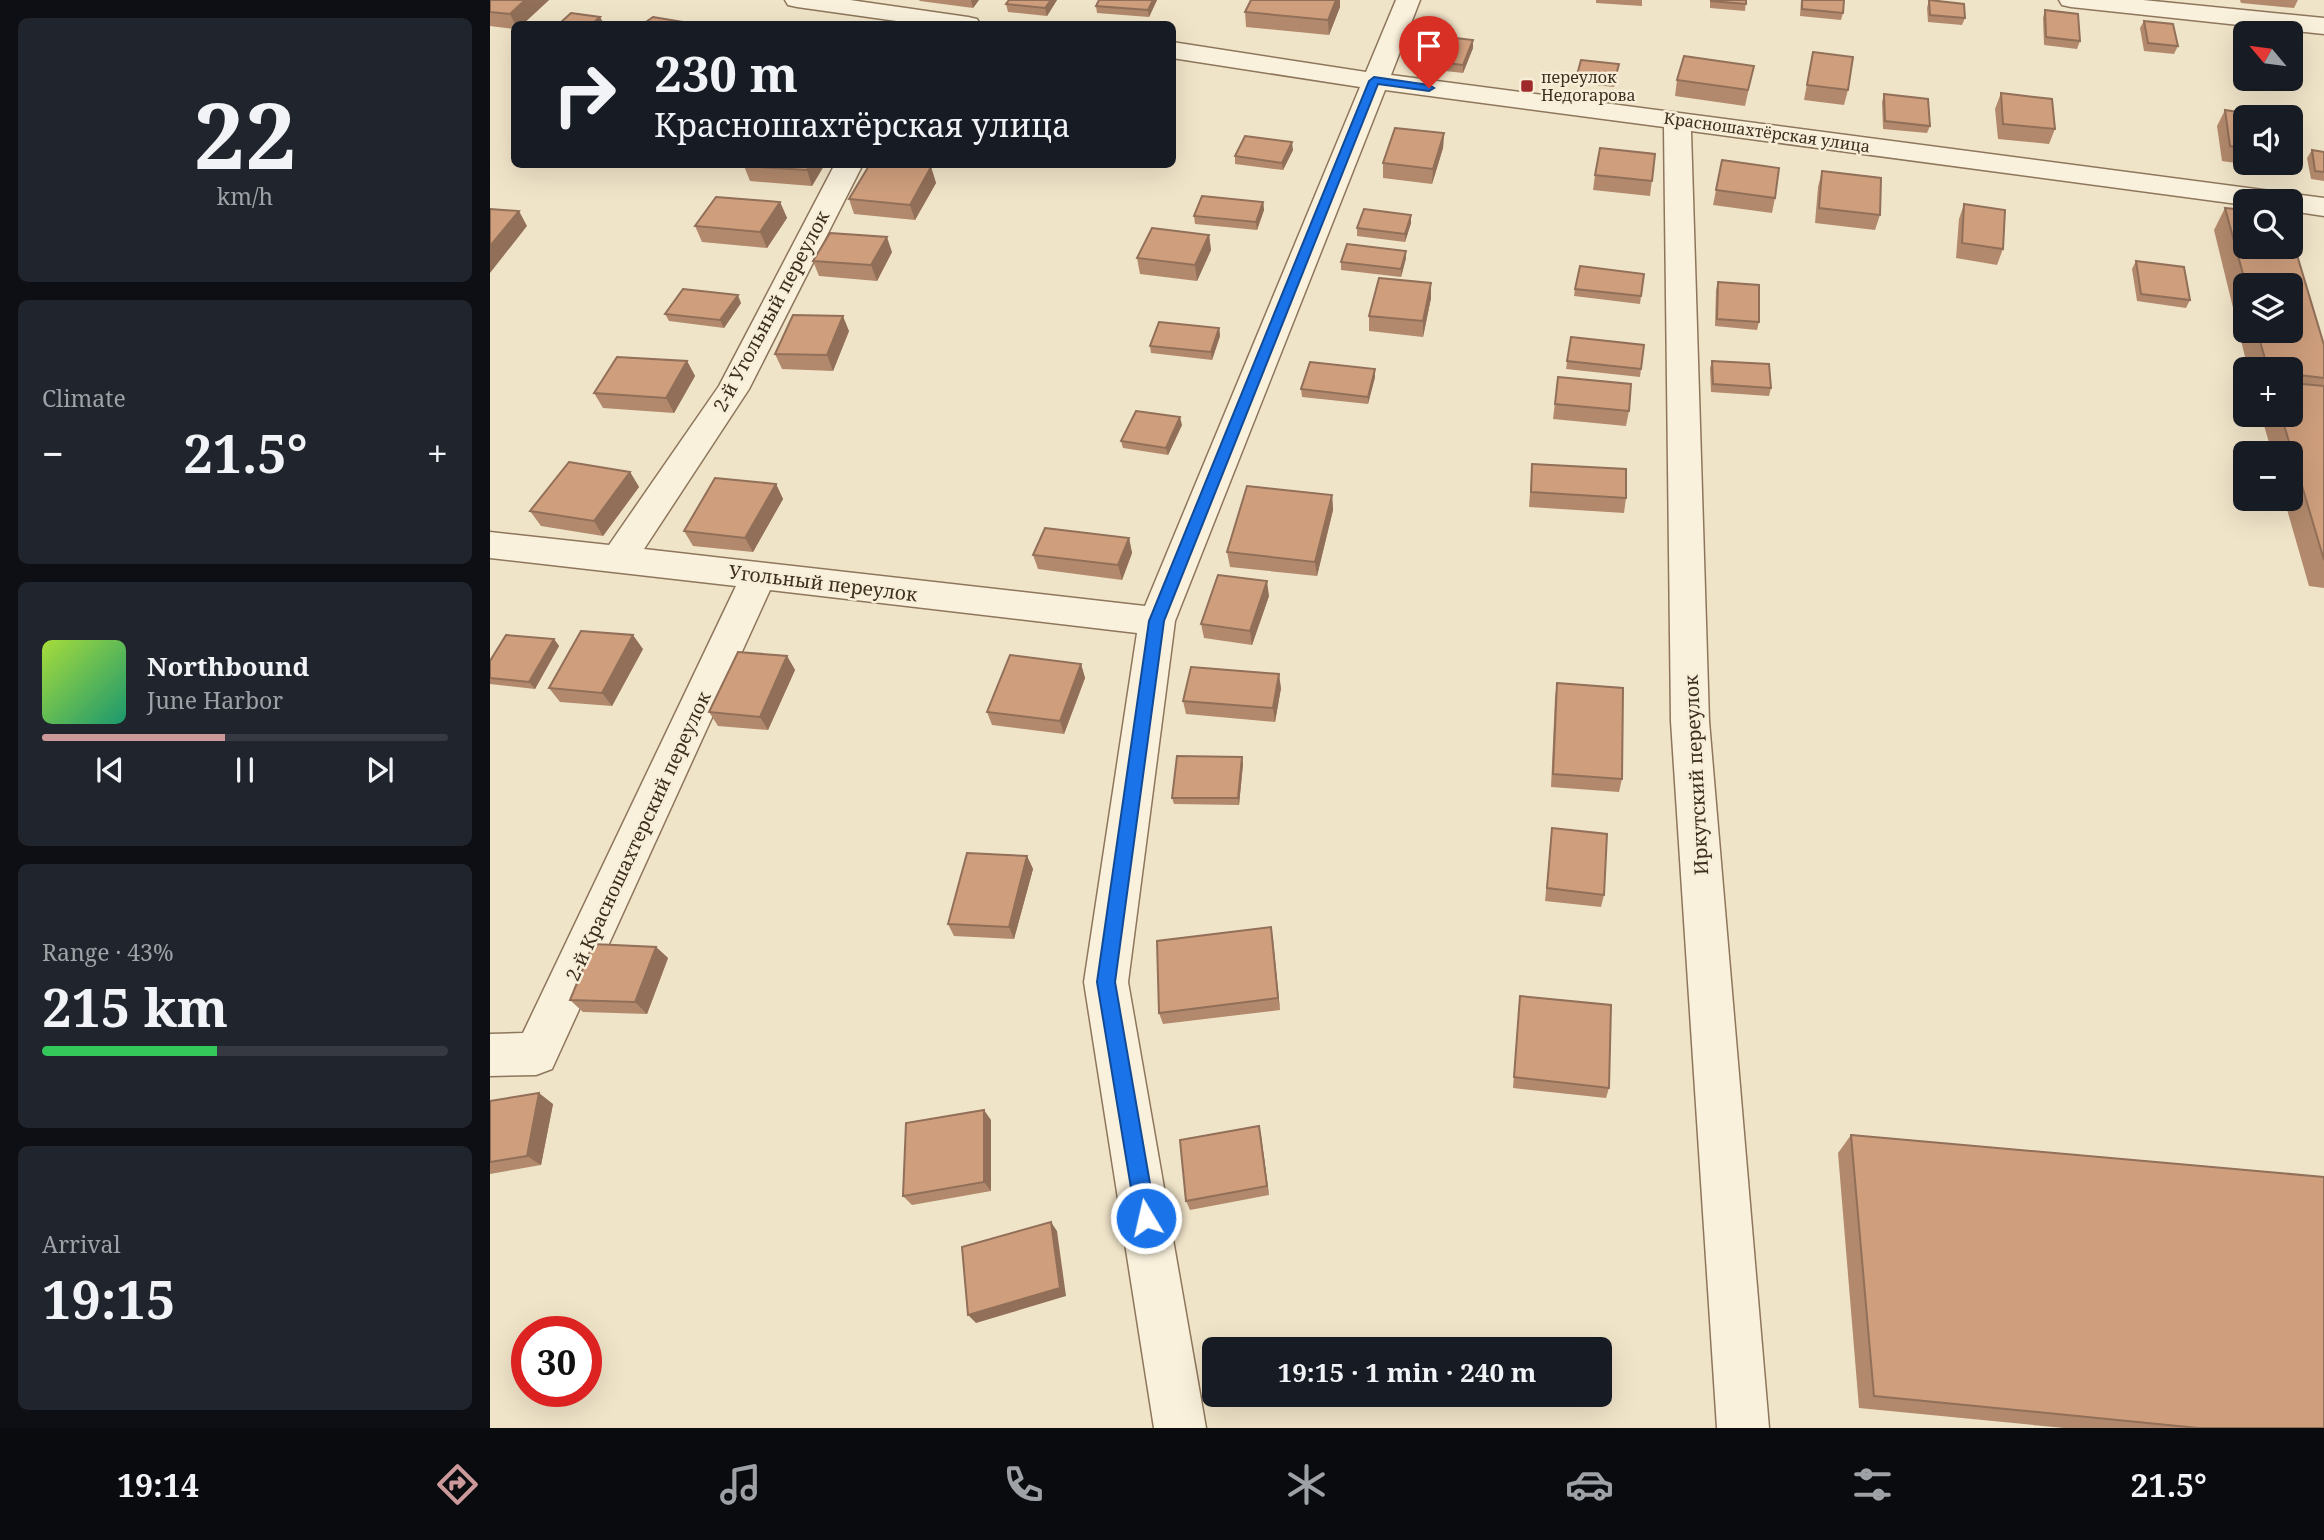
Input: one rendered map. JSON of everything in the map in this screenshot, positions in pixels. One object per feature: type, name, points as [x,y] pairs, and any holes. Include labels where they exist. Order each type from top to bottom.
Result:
[{"type":"street","points":[[797,0],[875,6],[942,21]]},
{"type":"street","points":[[1180,1428],[1106,982],[1157,621],[1408,0]]},
{"type":"street","points":[[2071,0],[2324,26]]},
{"type":"street","points":[[2322,0],[2324,6]]},
{"type":"street","name":"Красношахтёрская улица","points":[[1176,51],[1374,81],[2233,195]]},
{"type":"street","name":"Иркутский переулок","points":[[1677,120],[1690,721],[1743,1428]]},
{"type":"street","name":"2-й Угольный переулок","points":[[618,559],[733,389],[847,168]]},
{"type":"street","points":[[2303,204],[2324,207]]},
{"type":"street","name":"Угольный переулок","points":[[490,545],[1157,621]]},
{"type":"street","name":"2-й Красношахтерский переулок","points":[[490,1055],[536,1054],[759,576]]},
{"type":"building","points":[[490,0],[525,0],[510,14],[490,12]]},
{"type":"building","points":[[1009,0],[1051,0],[1045,8],[1006,4]]},
{"type":"building","points":[[1099,0],[1153,0],[1148,10],[1096,6]]},
{"type":"building","points":[[1251,0],[1336,0],[1328,20],[1245,12]]},
{"type":"building","points":[[1746,0],[1746,4],[1711,1]]},
{"type":"building","points":[[1802,0],[1844,0],[1843,13],[1802,9]]},
{"type":"building","points":[[1929,0],[1964,4],[1965,18],[1930,15]]},
{"type":"building","points":[[2045,10],[2078,14],[2080,41],[2046,37]]},
{"type":"building","points":[[571,13],[600,17],[595,21],[562,21]]},
{"type":"building","points":[[653,17],[677,21],[647,21]]},
{"type":"building","points":[[2144,21],[2173,24],[2178,46],[2148,43]]},
{"type":"building","points":[[1430,35],[1473,40],[1463,65],[1419,60]]},
{"type":"building","points":[[1813,52],[1853,57],[1848,90],[1807,85]]},
{"type":"building","points":[[1684,56],[1754,66],[1748,90],[1677,80]]},
{"type":"building","points":[[1581,60],[1619,64],[1615,79],[1577,75]]},
{"type":"building","points":[[2001,93],[2052,99],[2055,129],[2003,124]]},
{"type":"building","points":[[1884,94],[1928,99],[1930,126],[1885,121]]},
{"type":"building","points":[[2225,110],[2233,111],[2233,146],[2230,146]]},
{"type":"building","points":[[1395,128],[1444,133],[1433,169],[1383,163]]},
{"type":"building","points":[[1245,136],[1292,142],[1282,163],[1235,156]]},
{"type":"building","points":[[1600,148],[1655,154],[1652,181],[1595,175]]},
{"type":"building","points":[[2312,150],[2324,152],[2324,172],[2315,171]]},
{"type":"building","points":[[1722,160],[1779,168],[1775,198],[1716,190]]},
{"type":"building","points":[[776,168],[808,168],[807,170]]},
{"type":"building","points":[[868,168],[930,168],[910,205],[849,199]]},
{"type":"building","points":[[1822,171],[1881,178],[1880,215],[1819,208]]},
{"type":"building","points":[[1202,196],[1263,202],[1256,222],[1194,216]]},
{"type":"building","points":[[716,197],[780,202],[760,232],[695,226]]},
{"type":"building","points":[[1964,204],[2005,210],[2003,249],[1962,243]]},
{"type":"building","points":[[2225,208],[2233,209],[2233,237]]},
{"type":"building","points":[[490,209],[519,211],[490,246]]},
{"type":"building","points":[[1364,209],[1411,215],[1405,234],[1357,228]]},
{"type":"building","points":[[1152,228],[1209,235],[1195,265],[1137,258]]},
{"type":"building","points":[[830,233],[887,237],[871,265],[813,261]]},
{"type":"building","points":[[1347,244],[1406,251],[1401,269],[1341,262]]},
{"type":"building","points":[[2239,259],[2298,259],[2302,273],[2243,273]]},
{"type":"building","points":[[2136,261],[2184,267],[2190,300],[2141,294]]},
{"type":"building","points":[[1580,266],[1644,274],[1641,296],[1575,289]]},
{"type":"building","points":[[2303,275],[2324,345],[2324,378],[2303,375],[2303,357],[2265,357],[2260,343],[2303,343]]},
{"type":"building","points":[[1379,278],[1431,283],[1423,321],[1369,316]]},
{"type":"building","points":[[1718,282],[1759,285],[1759,322],[1717,319]]},
{"type":"building","points":[[683,289],[738,295],[720,320],[665,314]]},
{"type":"building","points":[[793,315],[843,316],[827,355],[775,354]]},
{"type":"building","points":[[1159,322],[1219,328],[1211,352],[1150,346]]},
{"type":"building","points":[[1571,337],[1644,345],[1641,369],[1567,361]]},
{"type":"building","points":[[617,357],[687,361],[666,398],[594,393]]},
{"type":"building","points":[[1712,361],[1769,364],[1771,388],[1713,384]]},
{"type":"building","points":[[1310,362],[1375,369],[1368,397],[1301,389]]},
{"type":"building","points":[[1558,377],[1631,384],[1629,411],[1555,404]]},
{"type":"building","points":[[2303,384],[2324,386],[2324,560],[2303,489],[2303,441],[2289,441],[2285,427],[2303,427]]},
{"type":"building","points":[[1136,411],[1180,417],[1166,448],[1121,441]]},
{"type":"building","points":[[569,462],[630,472],[594,521],[530,511]]},
{"type":"building","points":[[1532,464],[1626,469],[1626,498],[1531,492]]},
{"type":"building","points":[[715,478],[776,484],[745,538],[684,531]]},
{"type":"building","points":[[1247,486],[1332,495],[1315,562],[1227,552]]},
{"type":"building","points":[[1045,528],[1129,538],[1118,565],[1033,555]]},
{"type":"building","points":[[1218,575],[1267,581],[1250,631],[1201,624]]},
{"type":"building","points":[[581,631],[633,635],[602,693],[549,688]]},
{"type":"building","points":[[506,635],[554,639],[529,682],[490,678],[490,661]]},
{"type":"building","points":[[738,652],[787,656],[760,717],[709,712]]},
{"type":"building","points":[[1010,655],[1081,664],[1060,721],[987,712]]},
{"type":"building","points":[[1191,667],[1279,674],[1273,708],[1183,701]]},
{"type":"building","points":[[1557,683],[1623,688],[1622,779],[1553,774]]},
{"type":"building","points":[[1177,756],[1242,757],[1238,798],[1172,798]]},
{"type":"building","points":[[1552,828],[1607,834],[1604,895],[1547,888]]},
{"type":"building","points":[[967,853],[1027,856],[1009,927],[948,924]]},
{"type":"building","points":[[1271,927],[1278,998],[1159,1013],[1157,941]]},
{"type":"building","points":[[593,944],[656,947],[635,1002],[570,1000]]},
{"type":"building","points":[[1520,996],[1611,1005],[1609,1088],[1514,1077]]},
{"type":"building","points":[[539,1093],[527,1156],[490,1162],[490,1101]]},
{"type":"building","points":[[984,1110],[984,1182],[903,1196],[906,1123]]},
{"type":"building","points":[[1259,1126],[1267,1186],[1186,1201],[1180,1140]]},
{"type":"building","points":[[1851,1135],[2324,1177],[2324,1428],[2198,1428],[1874,1396]]},
{"type":"building","points":[[1051,1222],[1060,1288],[968,1315],[962,1247]]},
{"type":"place","name":"переулок Недогарова","points":[[1527,86]]},
{"type":"route","points":[[1146,1218],[1106,982],[1157,621],[1374,81],[1429,88]]}]
